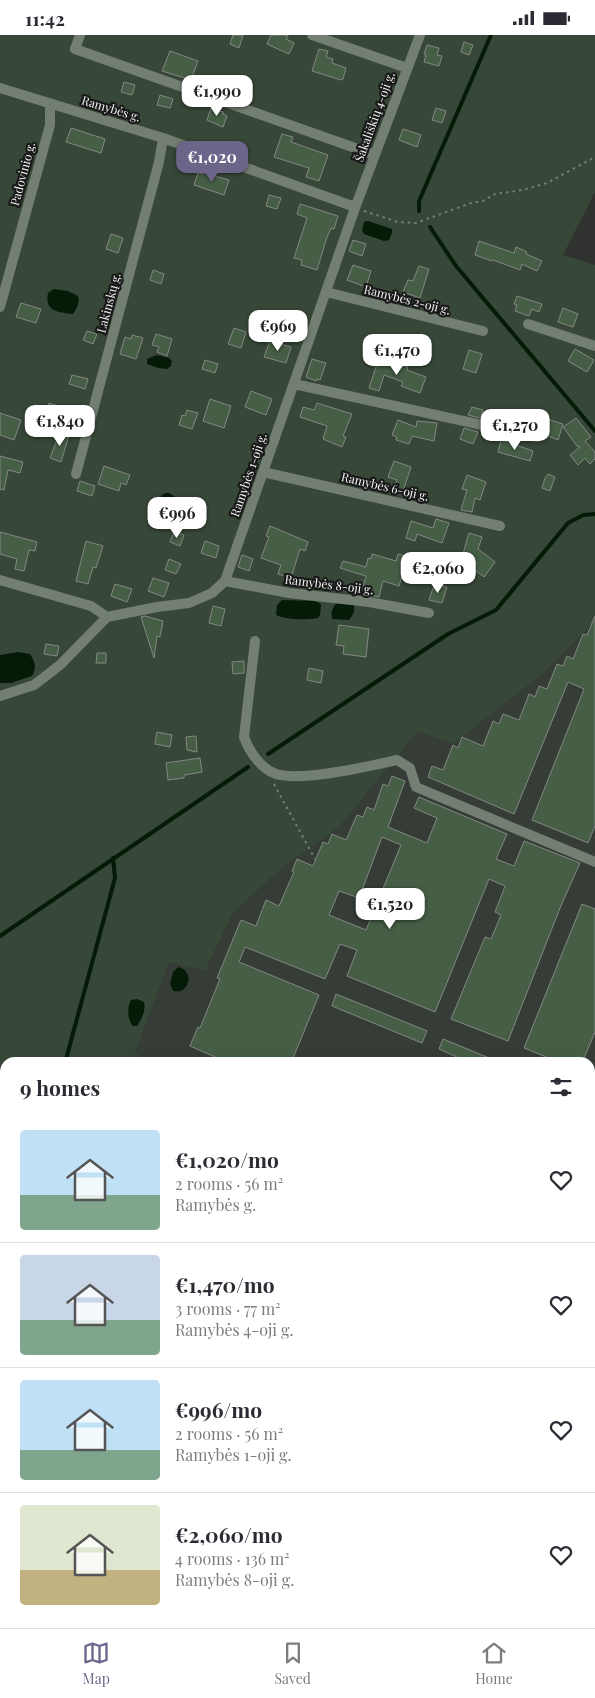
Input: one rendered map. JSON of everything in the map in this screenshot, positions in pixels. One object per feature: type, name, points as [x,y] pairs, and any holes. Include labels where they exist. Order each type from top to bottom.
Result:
[{"type":"street","points":[[80,35],[75,49],[375,155]]},
{"type":"street","points":[[312,35],[407,68]]},
{"type":"street","name":"Šakališkių 4-oji g.","points":[[355,208],[420,35]]},
{"type":"street","name":"Ramybės g.","points":[[0,88],[162,138],[355,208]]},
{"type":"street","name":"Padovinio g.","points":[[0,307],[50,125],[50,104]]},
{"type":"street","name":"Lakinskų g.","points":[[76,474],[160,162],[162,138]]},
{"type":"street","name":"Ramybės 1-oji g.","points":[[225,581],[355,208]]},
{"type":"street","points":[[0,263],[11,267]]},
{"type":"street","name":"Ramybės 2-oji g.","points":[[326,292],[483,331]]},
{"type":"street","points":[[528,324],[595,346]]},
{"type":"street","points":[[294,384],[537,437]]},
{"type":"street","name":"Ramybės 6-oji g.","points":[[263,472],[500,526]]},
{"type":"street","points":[[0,580],[91,606],[107,617]]},
{"type":"street","points":[[0,695],[34,685],[60,665],[107,617],[189,603],[212,593],[225,581]]},
{"type":"street","name":"Ramybės 8-oji g.","points":[[225,581],[289,593],[369,602],[429,613]]},
{"type":"street","points":[[255,641],[244,737],[247,746],[265,768],[275,774],[287,776],[313,775],[397,760],[410,768],[416,787],[595,861]]},
{"type":"path","points":[[355,208],[398,222],[416,223],[470,203],[483,201],[495,194],[522,190],[547,183],[595,157]]},
{"type":"path","points":[[275,774],[273,783],[315,859]]},
{"type":"shaded area","points":[[0,35],[595,35],[595,192],[563,255],[595,265],[595,621],[546,671],[453,744],[418,731],[338,828],[285,865],[233,913],[205,971],[169,962],[135,1053],[146,1057],[0,1057]]},
{"type":"shaded area","points":[[368,221],[392,229],[389,240],[384,241],[364,234],[362,230],[364,222]]},
{"type":"shaded area","points":[[54,289],[68,291],[78,296],[78,305],[73,314],[54,310],[50,307],[47,299],[48,293]]},
{"type":"shaded area","points":[[157,355],[169,358],[172,361],[171,366],[167,369],[147,364],[147,359]]},
{"type":"shaded area","points":[[169,493],[178,499],[171,518],[167,520],[161,517],[157,509],[161,496]]},
{"type":"shaded area","points":[[282,600],[315,601],[321,604],[320,615],[318,618],[302,619],[276,615],[277,605]]},
{"type":"shaded area","points":[[337,603],[354,605],[353,613],[349,620],[332,619],[332,610]]},
{"type":"shaded area","points":[[595,621],[595,1057],[145,1057],[135,1053],[169,961],[205,971],[233,913],[285,865],[338,828],[418,731],[546,671]]},
{"type":"shaded area","points":[[18,652],[30,654],[34,662],[34,673],[32,676],[11,683],[0,683],[0,655]]},
{"type":"shaded area","points":[[178,967],[187,973],[188,982],[187,986],[183,989],[173,991],[170,984],[173,972]]},
{"type":"shaded area","points":[[137,999],[144,1002],[144,1008],[139,1023],[137,1026],[133,1026],[128,1013],[129,1006],[131,1000]]},
{"type":"building","points":[[233,35],[243,35],[239,48],[230,44]]},
{"type":"building","points":[[271,35],[288,35],[286,39],[294,43],[289,54],[267,44]]},
{"type":"building","points":[[464,42],[473,45],[469,55],[461,52]]},
{"type":"building","points":[[427,45],[439,48],[437,55],[442,56],[439,66],[424,62]]},
{"type":"building","points":[[319,49],[328,51],[326,57],[333,59],[332,63],[346,68],[343,79],[312,71]]},
{"type":"building","points":[[170,51],[198,61],[191,80],[162,71]]},
{"type":"building","points":[[124,82],[135,85],[132,95],[121,92]]},
{"type":"building","points":[[160,95],[173,99],[170,108],[157,105]]},
{"type":"building","points":[[211,108],[223,112],[227,116],[223,127],[207,120]]},
{"type":"building","points":[[436,108],[446,111],[442,123],[432,120]]},
{"type":"building","points":[[71,128],[105,139],[101,153],[66,142]]},
{"type":"building","points":[[403,129],[421,135],[417,147],[399,140]]},
{"type":"building","points":[[282,134],[293,137],[291,142],[328,155],[319,181],[306,177],[309,168],[274,157]]},
{"type":"building","points":[[198,173],[229,180],[224,195],[194,185]]},
{"type":"building","points":[[269,195],[281,198],[277,209],[266,206]]},
{"type":"building","points":[[300,204],[338,216],[334,229],[331,228],[326,240],[317,270],[301,265],[302,260],[294,258],[307,218],[297,214]]},
{"type":"building","points":[[111,234],[123,238],[118,253],[106,249]]},
{"type":"building","points":[[353,240],[366,244],[362,256],[349,251]]},
{"type":"building","points":[[479,241],[514,253],[516,247],[542,261],[537,271],[522,264],[520,270],[475,255]]},
{"type":"building","points":[[353,265],[371,271],[366,287],[347,280]]},
{"type":"building","points":[[419,266],[429,269],[420,298],[403,292],[408,280],[413,281]]},
{"type":"building","points":[[153,270],[164,274],[161,284],[150,280]]},
{"type":"building","points":[[517,296],[542,304],[539,312],[532,309],[529,316],[515,311],[517,305],[514,304]]},
{"type":"building","points":[[21,303],[41,309],[36,323],[16,317]]},
{"type":"building","points":[[563,308],[578,314],[573,327],[558,322]]},
{"type":"building","points":[[234,328],[246,332],[241,348],[228,344]]},
{"type":"building","points":[[87,331],[97,334],[93,344],[83,340]]},
{"type":"building","points":[[156,334],[172,339],[167,356],[157,352],[159,347],[152,345]]},
{"type":"building","points":[[132,335],[143,338],[136,359],[120,354],[125,337],[131,339]]},
{"type":"building","points":[[270,341],[291,347],[286,363],[264,357]]},
{"type":"building","points":[[575,349],[594,360],[587,372],[568,361]]},
{"type":"building","points":[[469,350],[482,354],[476,373],[463,369]]},
{"type":"building","points":[[379,358],[408,367],[407,370],[426,377],[420,393],[401,386],[403,382],[384,375],[379,391],[369,388]]},
{"type":"building","points":[[312,359],[326,363],[320,380],[317,379],[316,381],[306,377]]},
{"type":"building","points":[[205,360],[218,364],[215,373],[202,369]]},
{"type":"building","points":[[72,375],[88,379],[85,389],[69,384]]},
{"type":"building","points":[[251,391],[272,399],[266,415],[245,407]]},
{"type":"building","points":[[210,399],[231,406],[224,428],[203,421]]},
{"type":"building","points":[[49,403],[67,409],[63,419],[45,414]]},
{"type":"building","points":[[317,403],[352,414],[343,436],[346,437],[342,447],[323,439],[327,426],[300,417],[303,407],[314,410]]},
{"type":"building","points":[[472,407],[483,410],[480,418],[468,415]]},
{"type":"building","points":[[187,410],[198,413],[192,429],[179,425],[182,415],[185,416]]},
{"type":"building","points":[[0,413],[21,420],[14,440],[0,435]]},
{"type":"building","points":[[576,418],[591,437],[585,441],[595,452],[595,459],[590,464],[585,458],[578,465],[570,455],[580,447],[577,446],[563,427]]},
{"type":"building","points":[[547,419],[563,424],[558,440],[543,434]]},
{"type":"building","points":[[398,420],[416,427],[417,421],[437,423],[434,441],[412,436],[409,444],[396,440],[397,437],[392,435]]},
{"type":"building","points":[[464,428],[478,432],[473,444],[460,439]]},
{"type":"building","points":[[60,432],[69,435],[61,462],[50,458]]},
{"type":"building","points":[[501,440],[533,451],[530,461],[498,452]]},
{"type":"building","points":[[0,456],[23,462],[20,473],[8,470],[4,490],[0,489]]},
{"type":"building","points":[[394,461],[411,467],[402,494],[393,491],[397,480],[388,477]]},
{"type":"building","points":[[104,466],[130,475],[126,485],[121,483],[119,491],[98,484]]},
{"type":"building","points":[[548,474],[555,477],[550,491],[542,488]]},
{"type":"building","points":[[467,475],[486,482],[480,500],[475,498],[472,512],[461,510],[467,490],[462,489]]},
{"type":"building","points":[[80,481],[95,486],[92,496],[77,491]]},
{"type":"building","points":[[436,519],[449,523],[442,543],[417,534],[415,541],[406,538],[411,521],[433,528]]},
{"type":"building","points":[[270,526],[308,542],[305,551],[300,549],[291,578],[278,574],[281,565],[261,558],[269,537],[266,536]]},
{"type":"building","points":[[0,532],[37,542],[35,551],[29,550],[24,571],[15,569],[17,559],[0,554]]},
{"type":"building","points":[[174,532],[184,535],[180,546],[170,542]]},
{"type":"building","points":[[469,533],[482,537],[478,549],[495,562],[484,577],[461,561]]},
{"type":"building","points":[[86,541],[103,546],[96,568],[93,567],[88,584],[76,581]]},
{"type":"building","points":[[205,541],[219,546],[216,558],[201,553]]},
{"type":"building","points":[[372,554],[396,561],[398,554],[408,557],[399,586],[383,581],[379,597],[368,595],[368,592],[362,590],[366,576],[340,568],[343,561],[366,567],[368,558],[371,559]]},
{"type":"building","points":[[242,555],[253,559],[249,571],[238,567]]},
{"type":"building","points":[[169,559],[181,564],[176,574],[165,570]]},
{"type":"building","points":[[153,578],[169,583],[164,597],[148,591]]},
{"type":"building","points":[[115,584],[132,589],[127,602],[111,596]]},
{"type":"building","points":[[436,584],[447,587],[442,603],[429,600]]},
{"type":"building","points":[[213,606],[225,609],[221,626],[209,623]]},
{"type":"building","points":[[145,616],[163,621],[160,637],[157,636],[154,658],[141,617]]},
{"type":"building","points":[[595,616],[595,826],[588,843],[532,820],[584,689],[568,682],[514,814],[428,777],[432,766],[443,770],[453,745],[458,748],[462,737],[483,746],[493,721],[499,724],[503,714],[519,720],[529,694],[535,697],[539,686],[547,689],[557,664],[563,666],[567,656],[573,659],[583,634],[587,635]]},
{"type":"building","points":[[339,625],[369,629],[366,657],[343,654],[344,646],[336,645]]},
{"type":"building","points":[[46,644],[59,646],[57,656],[44,654]]},
{"type":"building","points":[[97,653],[106,653],[106,663],[96,663]]},
{"type":"building","points":[[244,661],[244,673],[233,674],[232,662]]},
{"type":"building","points":[[309,668],[323,671],[321,683],[307,680]]},
{"type":"building","points":[[157,732],[172,735],[170,747],[155,744]]},
{"type":"building","points":[[196,736],[197,752],[187,750],[186,737]]},
{"type":"building","points":[[200,758],[202,772],[184,775],[184,778],[168,780],[166,763]]},
{"type":"building","points":[[392,776],[405,781],[388,827],[427,843],[437,818],[414,808],[419,797],[507,834],[496,859],[514,866],[524,841],[580,863],[560,908],[508,1041],[451,1019],[485,937],[491,939],[501,915],[495,912],[505,886],[489,879],[435,1012],[347,976],[357,950],[340,944],[325,979],[245,947],[239,962],[319,995],[293,1057],[215,1057],[190,1046],[198,1027],[200,1028],[220,979],[217,978],[241,920],[256,926],[266,900],[279,906],[294,872],[292,871],[297,859],[313,866],[323,842],[328,844],[332,834],[346,840],[357,815],[363,817],[367,807],[374,810],[383,784],[388,786]],"holes":[[[382,837],[401,845],[366,930],[329,915],[339,891],[359,898]]]},
{"type":"building","points":[[582,904],[595,909],[595,1032],[585,1057],[546,1057],[524,1048]]},
{"type":"building","points":[[336,994],[427,1031],[422,1043],[332,1006]]},
{"type":"building","points":[[443,1039],[487,1057],[457,1057],[439,1049]]},
{"type":"waterway","points":[[419,211],[419,201],[491,35]]},
{"type":"waterway","points":[[430,227],[456,266],[595,431]]},
{"type":"waterway","points":[[268,754],[448,634],[496,610],[568,523],[583,515],[595,514]]},
{"type":"waterway","points":[[0,936],[248,767]]},
{"type":"waterway","points":[[67,1057],[115,878],[113,858]]}]
